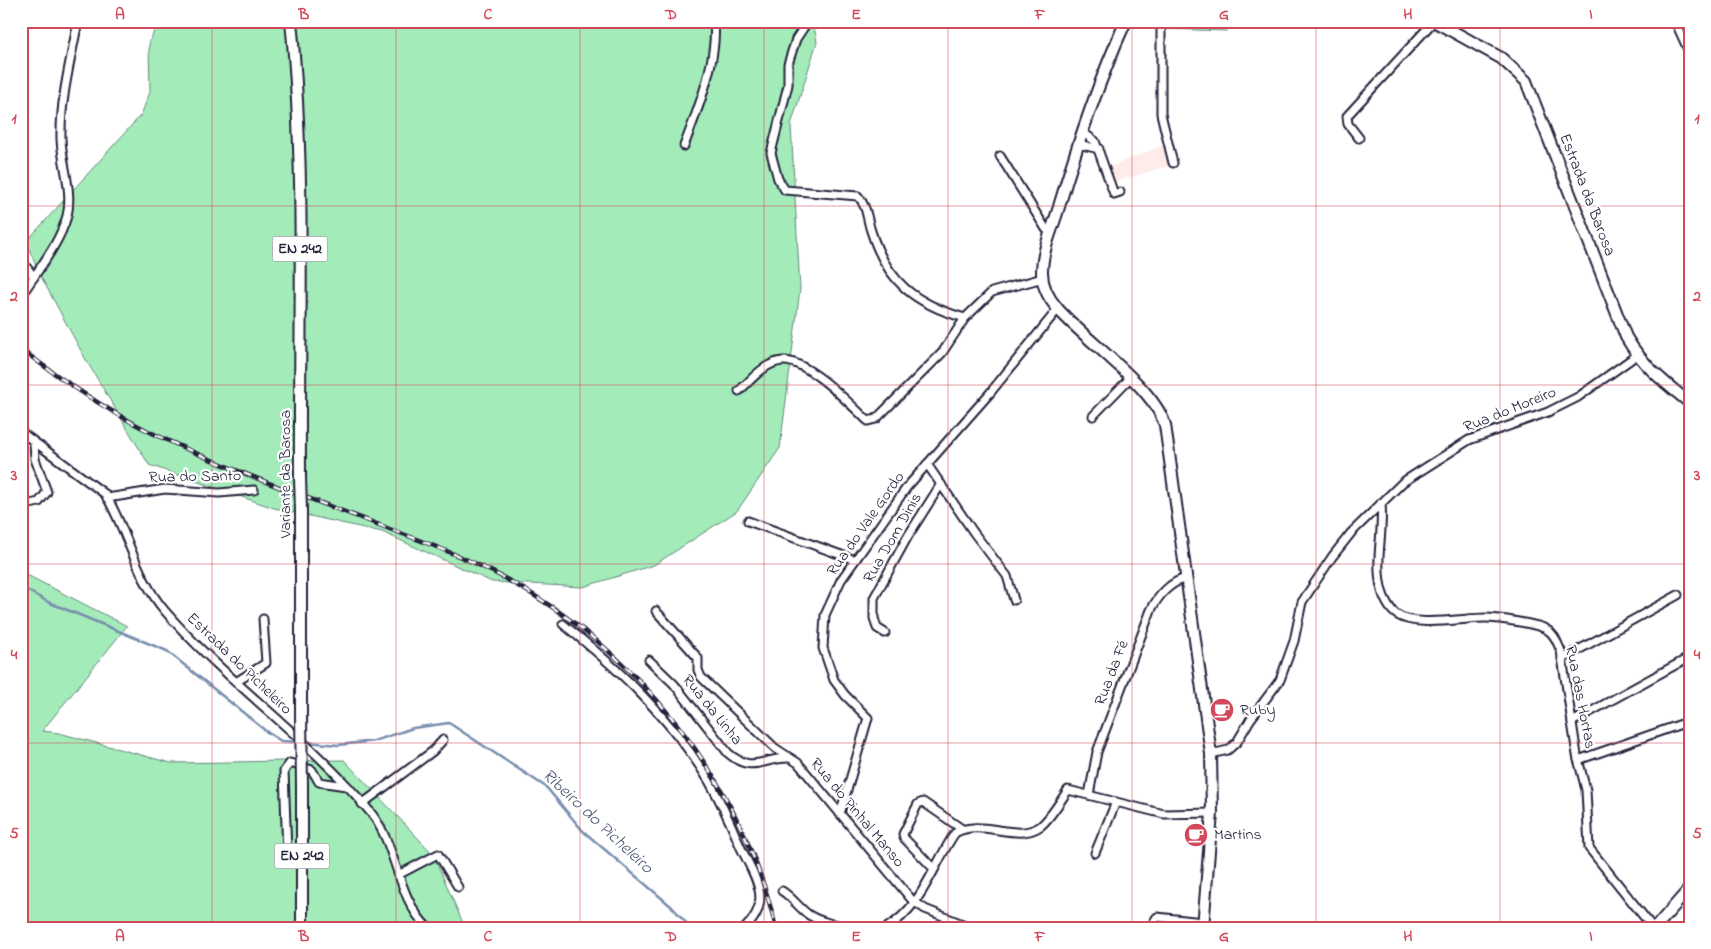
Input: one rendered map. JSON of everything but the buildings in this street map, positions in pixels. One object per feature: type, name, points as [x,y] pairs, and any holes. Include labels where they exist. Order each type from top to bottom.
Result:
[{"type":"main road","name":"Variante da Barosa","points":[[291,21],[298,125],[300,227],[302,928]]},
{"type":"main road","points":[[1126,21],[1106,64],[1078,144],[1043,262],[1043,278],[1046,292],[1058,309],[1130,378],[1158,409],[1165,425],[1211,754],[1212,813],[1203,925]]},
{"type":"main road","name":"Estrada da Barosa","points":[[1434,21],[1501,58],[1526,81],[1614,308],[1637,355],[1660,378],[1690,403]]},
{"type":"main road","points":[[1654,928],[1690,888]]},
{"type":"street","points":[[21,296],[51,251],[67,215],[68,193],[61,139],[66,92],[78,21]]},
{"type":"street","points":[[684,146],[711,58],[715,35],[714,21]]},
{"type":"street","points":[[808,21],[796,39],[788,64],[788,85],[771,153],[778,179],[785,190],[858,196],[864,202],[871,232],[888,272],[921,302],[965,318]]},
{"type":"street","points":[[1161,21],[1161,114],[1174,163]]},
{"type":"street","points":[[1360,138],[1348,124],[1347,116],[1434,21]]},
{"type":"street","points":[[1675,21],[1690,54]]},
{"type":"street","points":[[1082,132],[1090,136],[1099,149],[1114,194],[1120,192]]},
{"type":"street","points":[[1078,144],[1099,149]]},
{"type":"street","points":[[1000,156],[1046,229],[1052,232]]},
{"type":"street","points":[[21,260],[34,277]]},
{"type":"street","points":[[738,391],[761,370],[784,361],[804,368],[829,385],[868,421],[876,419],[942,353],[965,318],[992,292],[1043,278]]},
{"type":"street","name":"Rua do Vale Gordo","points":[[840,814],[868,718],[845,695],[834,680],[823,648],[825,615],[841,580],[907,487],[990,393],[1058,309]]},
{"type":"street","name":"Rua do Moreiro","points":[[1211,754],[1228,750],[1238,742],[1250,720],[1280,680],[1294,641],[1302,602],[1336,551],[1403,482],[1469,440],[1486,432],[1548,412],[1578,397],[1637,355]]},
{"type":"street","points":[[1093,416],[1130,378]]},
{"type":"street","name":"Estrada do Picheleiro","points":[[22,435],[85,477],[108,498],[149,591],[165,612],[236,682],[327,765],[372,814],[382,832],[414,911],[428,928]]},
{"type":"street","points":[[21,506],[39,502],[48,492],[35,459],[34,443]]},
{"type":"street","points":[[927,464],[1007,576],[1014,600]]},
{"type":"street","name":"Rua Dom Dinis","points":[[885,633],[877,628],[874,618],[874,598],[908,536],[941,484]]},
{"type":"street","name":"Rua do Santo","points":[[108,498],[165,489],[202,493],[254,490]]},
{"type":"street","name":"Rua das Hortas","points":[[1381,503],[1379,576],[1382,592],[1396,614],[1415,619],[1436,620],[1488,618],[1546,629],[1554,636],[1562,659],[1578,760],[1586,790],[1589,848],[1654,928]]},
{"type":"street","points":[[748,521],[855,560]]},
{"type":"street","name":"Rua da Fé","points":[[1089,795],[1097,752],[1156,599],[1175,583],[1187,578]]},
{"type":"street","points":[[1562,659],[1678,595]]},
{"type":"street","name":"Rua do Pinhal Manso","points":[[656,611],[698,658],[698,670],[701,677],[759,733],[789,758],[798,762],[915,902],[925,909],[973,928]]},
{"type":"street","points":[[236,682],[266,664],[263,619]]},
{"type":"street","points":[[563,624],[629,679],[694,758],[709,782],[755,879],[761,899],[757,914],[745,928]]},
{"type":"street","points":[[1572,722],[1690,657]]},
{"type":"street","name":"Rua da Linha","points":[[649,660],[674,684],[737,761],[747,765],[764,764],[781,758],[789,758]]},
{"type":"street","points":[[1578,760],[1690,720]]},
{"type":"street","points":[[362,804],[433,751],[443,740]]},
{"type":"street","points":[[287,853],[284,771],[290,763],[312,770],[319,782],[346,786]]},
{"type":"street","points":[[886,928],[915,902],[955,833],[979,827],[1027,832],[1040,827],[1068,790],[1164,814],[1212,813]]},
{"type":"street","points":[[934,868],[904,838],[903,834],[918,804],[923,802],[962,830]]},
{"type":"street","points":[[1095,853],[1116,802]]},
{"type":"street","points":[[398,874],[438,854],[458,887]]},
{"type":"street","points":[[782,891],[790,896],[808,914],[834,924],[853,928]]},
{"type":"street","points":[[1150,928],[1157,917],[1203,925]]},
{"type":"shaded area","points":[[1164,145],[1168,166],[1114,182],[1109,167]]},
{"type":"green space","points":[[158,21],[813,21],[817,42],[791,125],[800,289],[780,448],[737,511],[654,565],[583,587],[492,582],[382,532],[274,508],[149,465],[86,360],[39,273],[26,242],[141,115],[150,92],[149,44]]},
{"type":"green space","points":[[1165,21],[1236,21],[1227,31],[1164,29]]},
{"type":"green space","points":[[21,572],[127,626],[42,731],[59,733],[171,763],[344,760],[433,854],[465,928],[21,928]]},
{"type":"waterway","name":"Ribeiro do Picheleiro","points":[[21,587],[48,602],[167,651],[267,732],[281,741],[299,742]]},
{"type":"waterway","name":"Ribeiro do Picheleiro","points":[[307,742],[338,745],[374,741],[413,728],[449,723],[546,787],[583,831],[672,907],[691,928]]},
{"type":"railway","points":[[21,349],[92,399],[149,432],[250,476],[417,539],[492,571],[554,609],[599,643],[641,682],[678,725],[710,772],[738,822],[760,874],[776,928]]},
{"type":"place","name":"Ruby","points":[[1222,710]]},
{"type":"place","name":"Martins","points":[[1196,835]]}]
